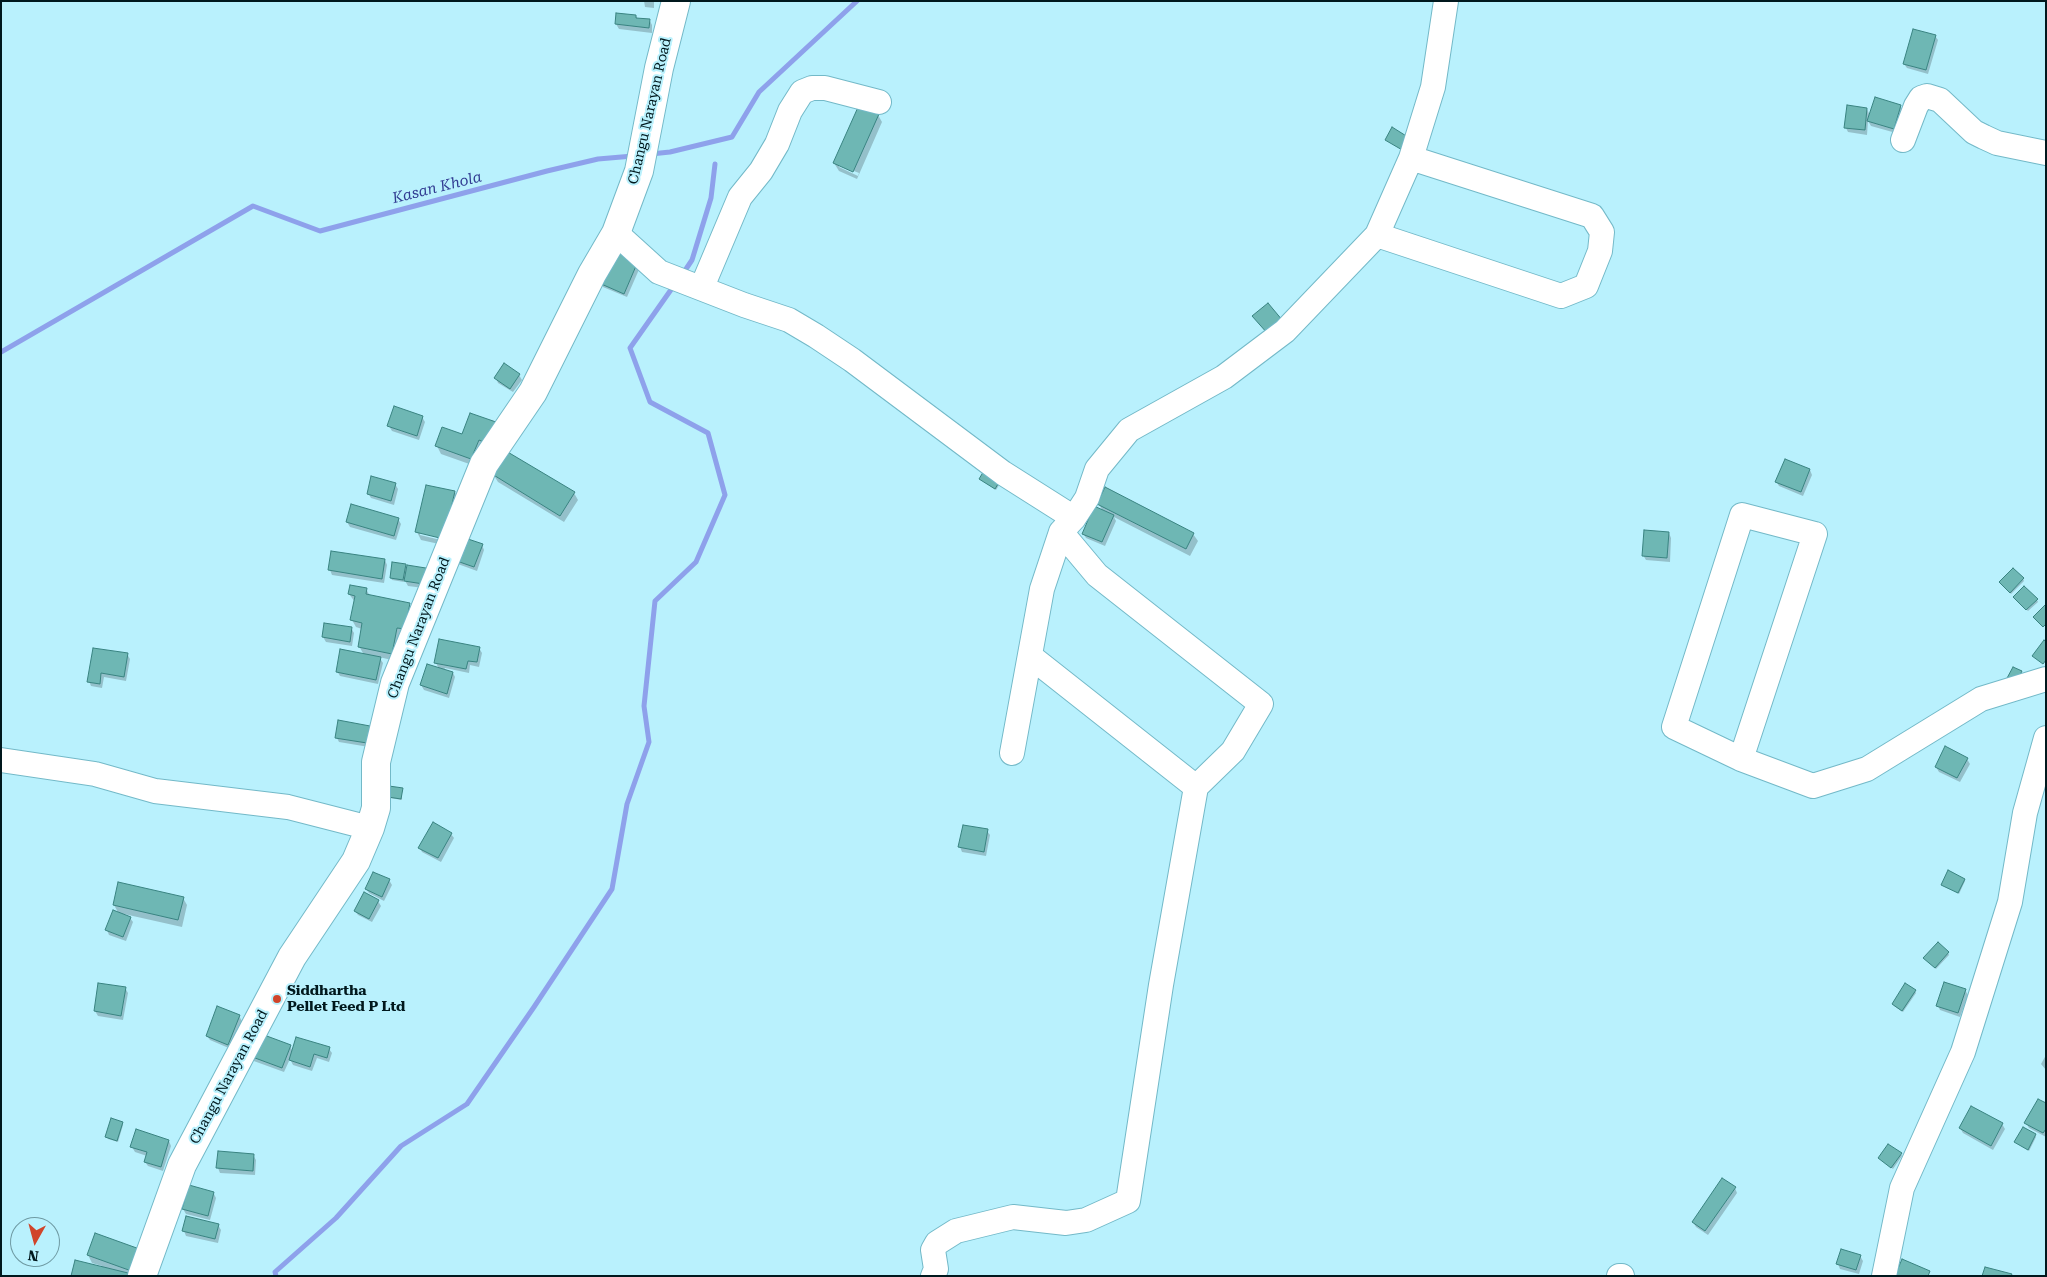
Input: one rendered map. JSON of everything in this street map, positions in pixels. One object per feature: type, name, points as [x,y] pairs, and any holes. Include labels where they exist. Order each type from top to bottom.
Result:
[{"type":"main road","name":"Changu Narayan Road","points":[[142,1276],[182,1165],[292,957],[356,861],[370,828],[376,808],[376,762],[395,683],[484,464],[533,392],[592,274],[616,233],[640,171],[659,68],[676,1]]},
{"type":"street","points":[[1012,753],[1040,598],[1068,525],[1087,498],[1097,469],[1129,430],[1224,377],[1286,331],[1377,235],[1411,158],[1433,87],[1446,1]]},
{"type":"street","points":[[702,287],[740,197],[761,171],[777,144],[790,111],[802,92],[812,88],[825,88],[879,102]]},
{"type":"street","points":[[1903,140],[1916,106],[1921,98],[1927,96],[1940,100],[1974,132],[1996,143],[2046,153]]},
{"type":"street","points":[[1377,235],[1561,296],[1586,286],[1600,251],[1602,232],[1592,216],[1411,158]]},
{"type":"street","points":[[616,233],[659,272],[702,287],[744,305],[789,320],[852,360],[1003,473],[1068,525],[1097,574],[1261,704],[1233,751],[1196,787],[1160,995],[1128,1201],[1086,1220],[1066,1223],[1013,1217],[956,1231],[937,1243],[933,1250],[936,1269],[934,1276]]},
{"type":"street","points":[[1741,759],[1815,534],[1742,515],[1674,727],[1741,759],[1813,786],[1867,769],[1982,699],[2046,679]]},
{"type":"street","points":[[1030,656],[1196,787]]},
{"type":"street","points":[[1884,1276],[1902,1188],[1963,1052],[2010,902],[2025,813],[2046,738]]},
{"type":"street","points":[[1,760],[95,774],[155,791],[288,807],[370,828]]},
{"type":"building","points":[[616,13],[636,15],[636,18],[650,19],[649,28],[615,24]]},
{"type":"building","points":[[1913,29],[1936,35],[1926,70],[1903,64]]},
{"type":"building","points":[[1875,97],[1901,105],[1894,129],[1867,121]]},
{"type":"building","points":[[859,105],[879,114],[853,172],[833,163]]},
{"type":"building","points":[[1847,105],[1867,108],[1865,130],[1844,128]]},
{"type":"building","points":[[1392,127],[1411,139],[1404,151],[1385,140]]},
{"type":"building","points":[[614,249],[639,259],[624,294],[599,283]]},
{"type":"building","points":[[1268,303],[1283,321],[1268,334],[1252,316]]},
{"type":"building","points":[[504,363],[520,374],[510,389],[494,378]]},
{"type":"building","points":[[394,406],[423,416],[417,436],[387,426]]},
{"type":"building","points":[[470,413],[496,422],[488,444],[479,440],[471,459],[435,446],[442,427],[462,434]]},
{"type":"building","points":[[506,451],[575,492],[560,516],[492,474]]},
{"type":"building","points":[[1785,459],[1810,469],[1801,492],[1775,482]]},
{"type":"building","points":[[985,469],[1001,479],[995,489],[979,479]]},
{"type":"building","points":[[371,476],[396,483],[391,501],[367,494]]},
{"type":"building","points":[[426,485],[455,491],[444,539],[415,532]]},
{"type":"building","points":[[1105,487],[1194,533],[1186,549],[1097,504]]},
{"type":"building","points":[[351,504],[399,518],[394,536],[346,522]]},
{"type":"building","points":[[1094,506],[1114,515],[1102,542],[1082,534]]},
{"type":"building","points":[[1644,530],[1669,532],[1667,558],[1642,556]]},
{"type":"building","points":[[459,536],[483,544],[474,567],[451,559]]},
{"type":"building","points":[[331,551],[385,559],[382,579],[328,570]]},
{"type":"building","points":[[392,562],[406,564],[403,580],[390,578]]},
{"type":"building","points":[[407,565],[432,569],[430,585],[404,581]]},
{"type":"building","points":[[2013,568],[2024,578],[2010,593],[1999,582]]},
{"type":"building","points":[[350,585],[367,588],[366,594],[410,603],[405,629],[397,628],[392,654],[358,647],[362,623],[350,620],[355,596],[348,594]]},
{"type":"building","points":[[2024,586],[2038,599],[2026,610],[2013,597]]},
{"type":"building","points":[[2046,604],[2046,624],[2043,627],[2033,617]]},
{"type":"building","points":[[324,623],[352,627],[350,642],[322,637]]},
{"type":"building","points":[[439,639],[480,647],[477,662],[468,661],[466,669],[434,663]]},
{"type":"building","points":[[2044,640],[2046,642],[2046,660],[2043,664],[2032,656]]},
{"type":"building","points":[[93,648],[128,653],[124,677],[101,673],[100,684],[87,682]]},
{"type":"building","points":[[340,649],[381,657],[376,680],[336,672]]},
{"type":"building","points":[[427,664],[453,672],[447,694],[420,685]]},
{"type":"building","points":[[2013,667],[2022,671],[2015,685],[2006,680]]},
{"type":"building","points":[[338,720],[370,726],[367,743],[335,738]]},
{"type":"building","points":[[1945,746],[1968,758],[1957,778],[1935,767]]},
{"type":"building","points":[[389,786],[403,788],[401,799],[388,797]]},
{"type":"building","points":[[433,822],[452,833],[438,858],[418,848]]},
{"type":"building","points":[[963,825],[988,829],[984,852],[958,847]]},
{"type":"building","points":[[1948,870],[1965,879],[1958,893],[1941,885]]},
{"type":"building","points":[[373,872],[390,879],[382,897],[365,889]]},
{"type":"building","points":[[118,882],[184,897],[178,920],[113,905]]},
{"type":"building","points":[[364,892],[379,900],[369,919],[354,911]]},
{"type":"building","points":[[113,910],[131,917],[123,937],[105,930]]},
{"type":"building","points":[[1938,942],[1949,952],[1935,968],[1923,958]]},
{"type":"building","points":[[1944,982],[1966,989],[1958,1013],[1936,1006]]},
{"type":"building","points":[[98,983],[126,987],[121,1016],[94,1011]]},
{"type":"building","points":[[1905,983],[1916,990],[1902,1011],[1892,1004]]},
{"type":"building","points":[[217,1006],[240,1015],[228,1045],[206,1036]]},
{"type":"building","points":[[256,1032],[291,1045],[282,1068],[247,1055]]},
{"type":"building","points":[[296,1037],[330,1047],[327,1058],[314,1054],[310,1067],[289,1060]]},
{"type":"building","points":[[2038,1099],[2046,1103],[2046,1129],[2043,1133],[2024,1123]]},
{"type":"building","points":[[1971,1106],[2003,1123],[1991,1146],[1959,1128]]},
{"type":"building","points":[[111,1118],[123,1122],[117,1141],[105,1137]]},
{"type":"building","points":[[2023,1127],[2036,1134],[2028,1150],[2014,1142]]},
{"type":"building","points":[[136,1129],[169,1140],[161,1167],[144,1162],[147,1152],[130,1147]]},
{"type":"building","points":[[1888,1144],[1902,1153],[1891,1168],[1878,1158]]},
{"type":"building","points":[[218,1151],[254,1154],[253,1171],[216,1168]]},
{"type":"building","points":[[1722,1178],[1736,1187],[1705,1231],[1692,1222]]},
{"type":"building","points":[[189,1185],[214,1192],[208,1216],[182,1209]]},
{"type":"building","points":[[186,1216],[219,1224],[215,1239],[182,1231]]},
{"type":"building","points":[[95,1233],[145,1251],[137,1273],[87,1255]]},
{"type":"building","points":[[1841,1249],[1861,1255],[1856,1270],[1836,1264]]},
{"type":"building","points":[[1902,1259],[1930,1271],[1928,1276],[1895,1276]]},
{"type":"building","points":[[75,1260],[128,1273],[127,1276],[71,1276]]},
{"type":"building","points":[[1985,1267],[2012,1274],[2011,1276],[1982,1276]]},
{"type":"waterway","name":"Kasan Khola","points":[[651,154],[670,152],[732,137],[759,92],[857,1]]},
{"type":"waterway","name":"Kasan Khola","points":[[1,352],[253,206],[320,231],[547,171],[598,159],[633,156]]},
{"type":"waterway","points":[[682,275],[692,260],[711,198],[715,164]]},
{"type":"waterway","points":[[276,1276],[275,1272],[336,1218],[401,1146],[467,1104],[612,889],[627,804],[649,742],[644,706],[655,601],[696,562],[725,495],[708,433],[650,402],[630,348],[675,284]]},
{"type":"place","name":"Siddhartha Pellet Feed P Ltd","points":[[277,999]]}]
